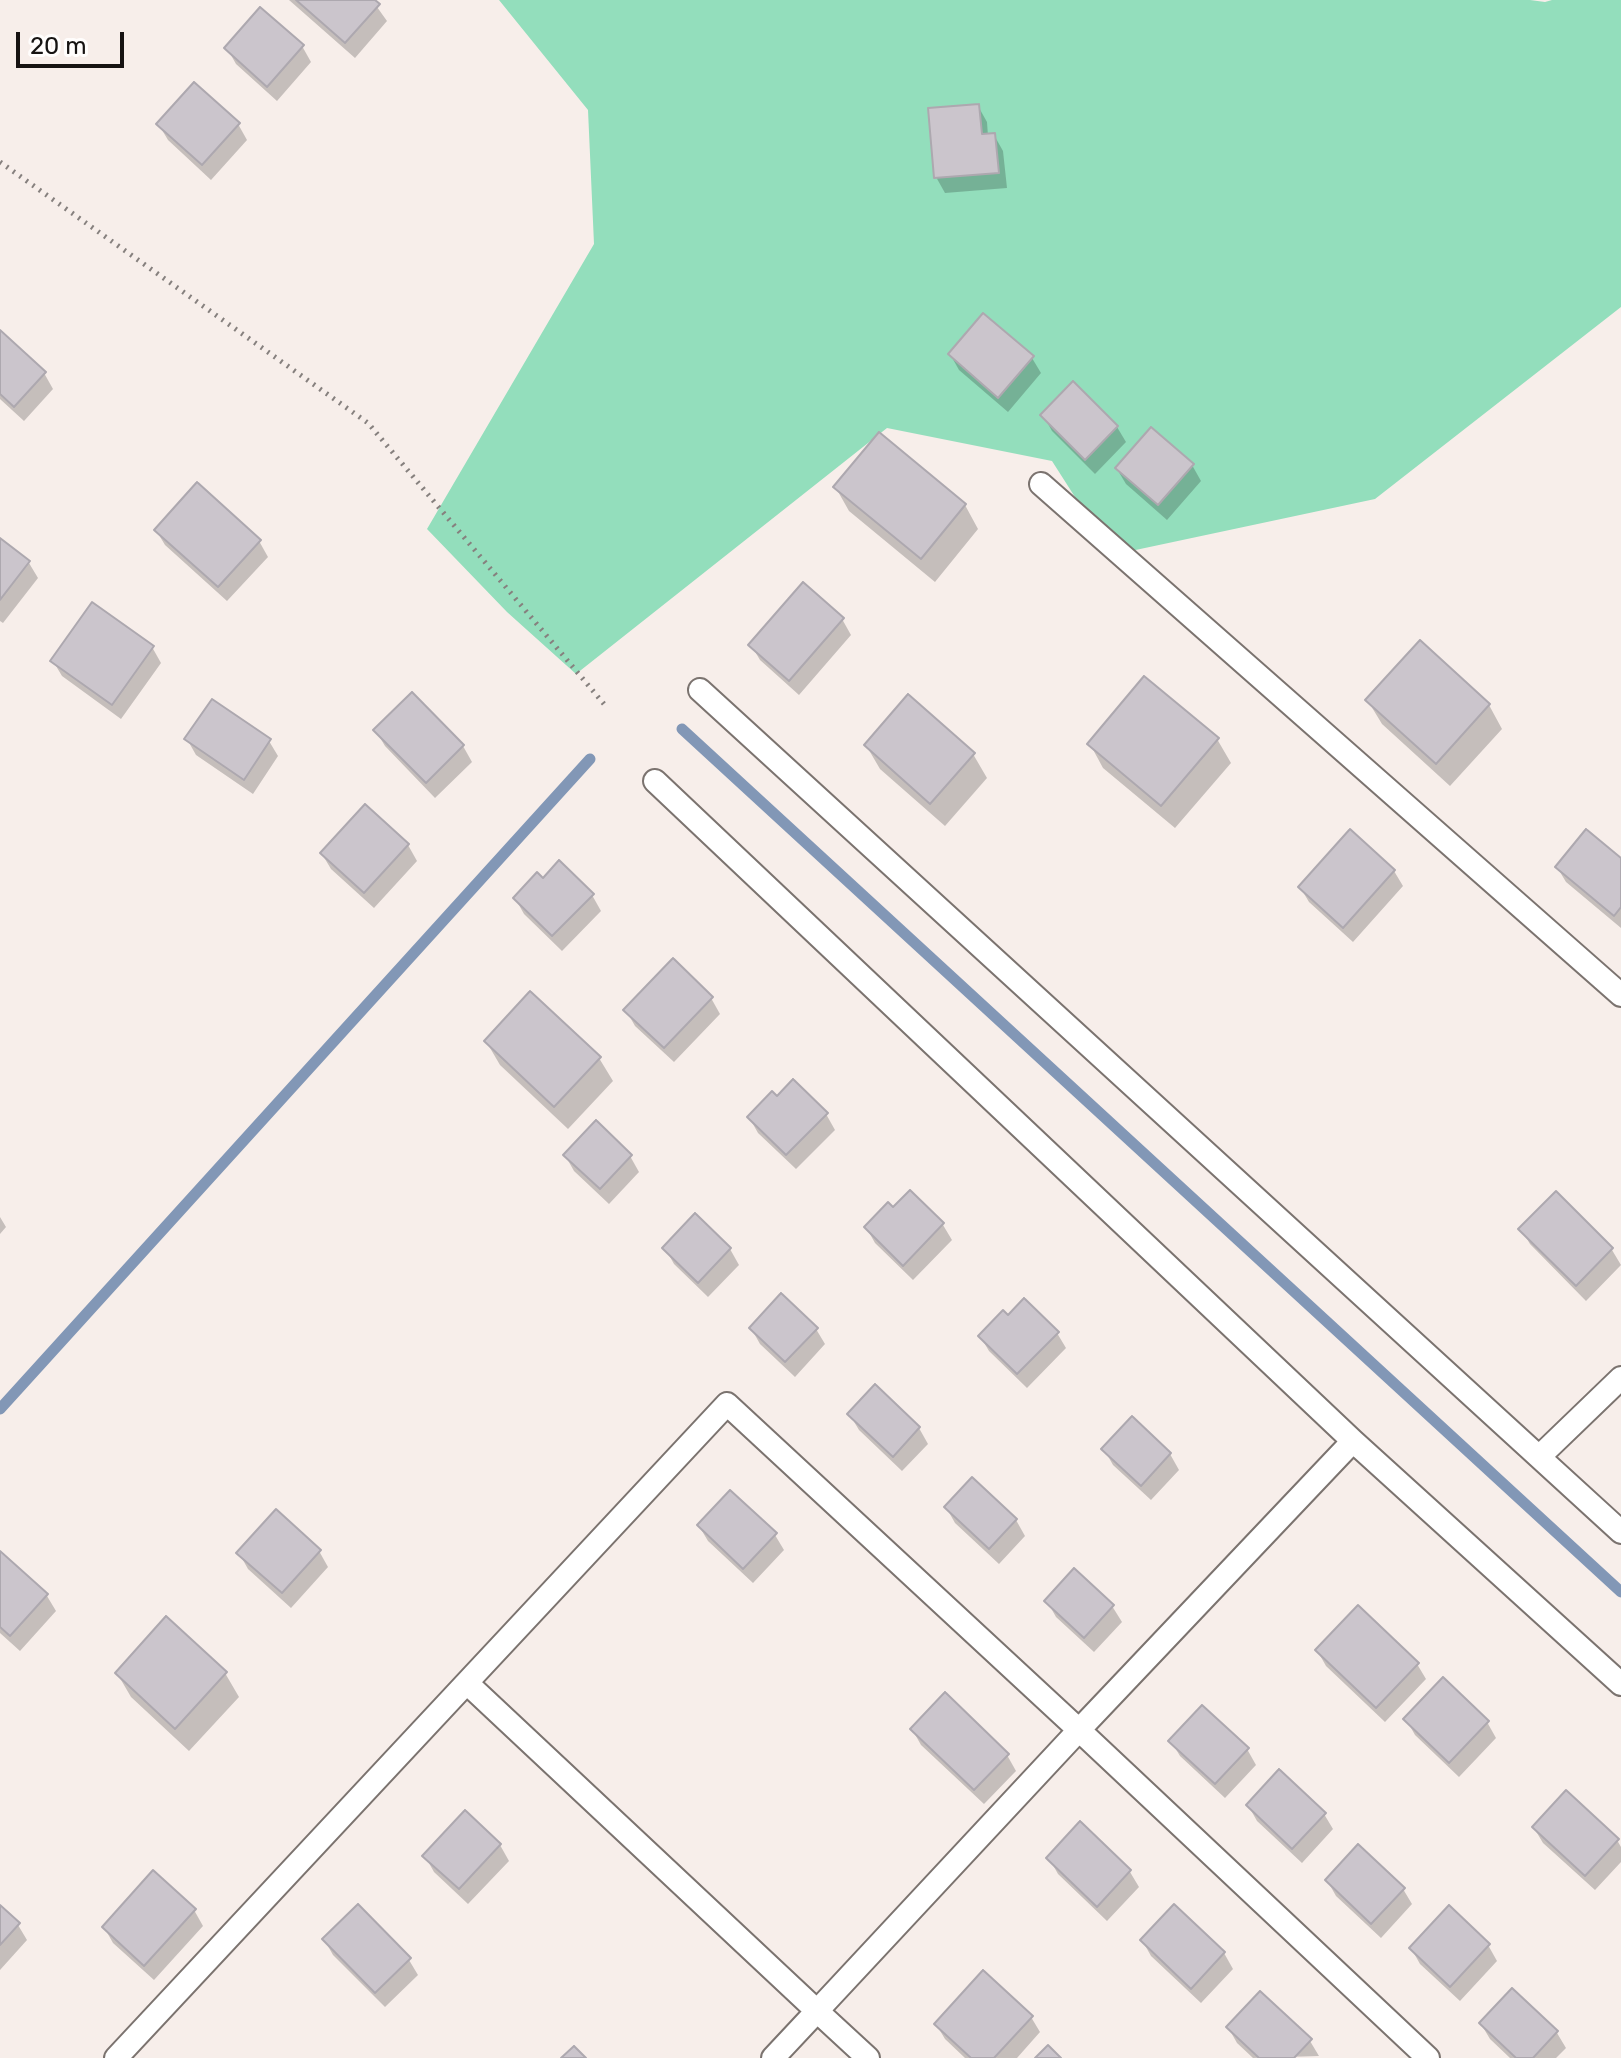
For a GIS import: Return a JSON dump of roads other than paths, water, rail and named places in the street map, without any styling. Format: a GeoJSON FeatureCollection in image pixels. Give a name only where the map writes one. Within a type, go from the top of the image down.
{"type":"FeatureCollection","features":[{"type":"Feature","properties":{"kind":"lane"},"geometry":{"type":"LineString","coordinates":[[1041,484],[1621,995]]}},
{"type":"Feature","properties":{"kind":"lane"},"geometry":{"type":"LineString","coordinates":[[700,690],[1621,1532]]}},
{"type":"Feature","properties":{"kind":"lane"},"geometry":{"type":"LineString","coordinates":[[655,781],[1353,1441],[1621,1684]]}},
{"type":"Feature","properties":{"kind":"lane"},"geometry":{"type":"LineString","coordinates":[[1539,1457],[1621,1378]]}},
{"type":"Feature","properties":{"kind":"lane"},"geometry":{"type":"LineString","coordinates":[[116,2058],[727,1404],[1428,2058]]}},
{"type":"Feature","properties":{"kind":"lane"},"geometry":{"type":"LineString","coordinates":[[773,2058],[1353,1441]]}},
{"type":"Feature","properties":{"kind":"lane"},"geometry":{"type":"LineString","coordinates":[[468,1684],[868,2058]]}},
{"type":"Feature","properties":{"kind":"waterway"},"geometry":{"type":"LineString","coordinates":[[682,729],[1621,1592]]}},
{"type":"Feature","properties":{"kind":"waterway"},"geometry":{"type":"LineString","coordinates":[[0,1409],[590,759]]}}]}
